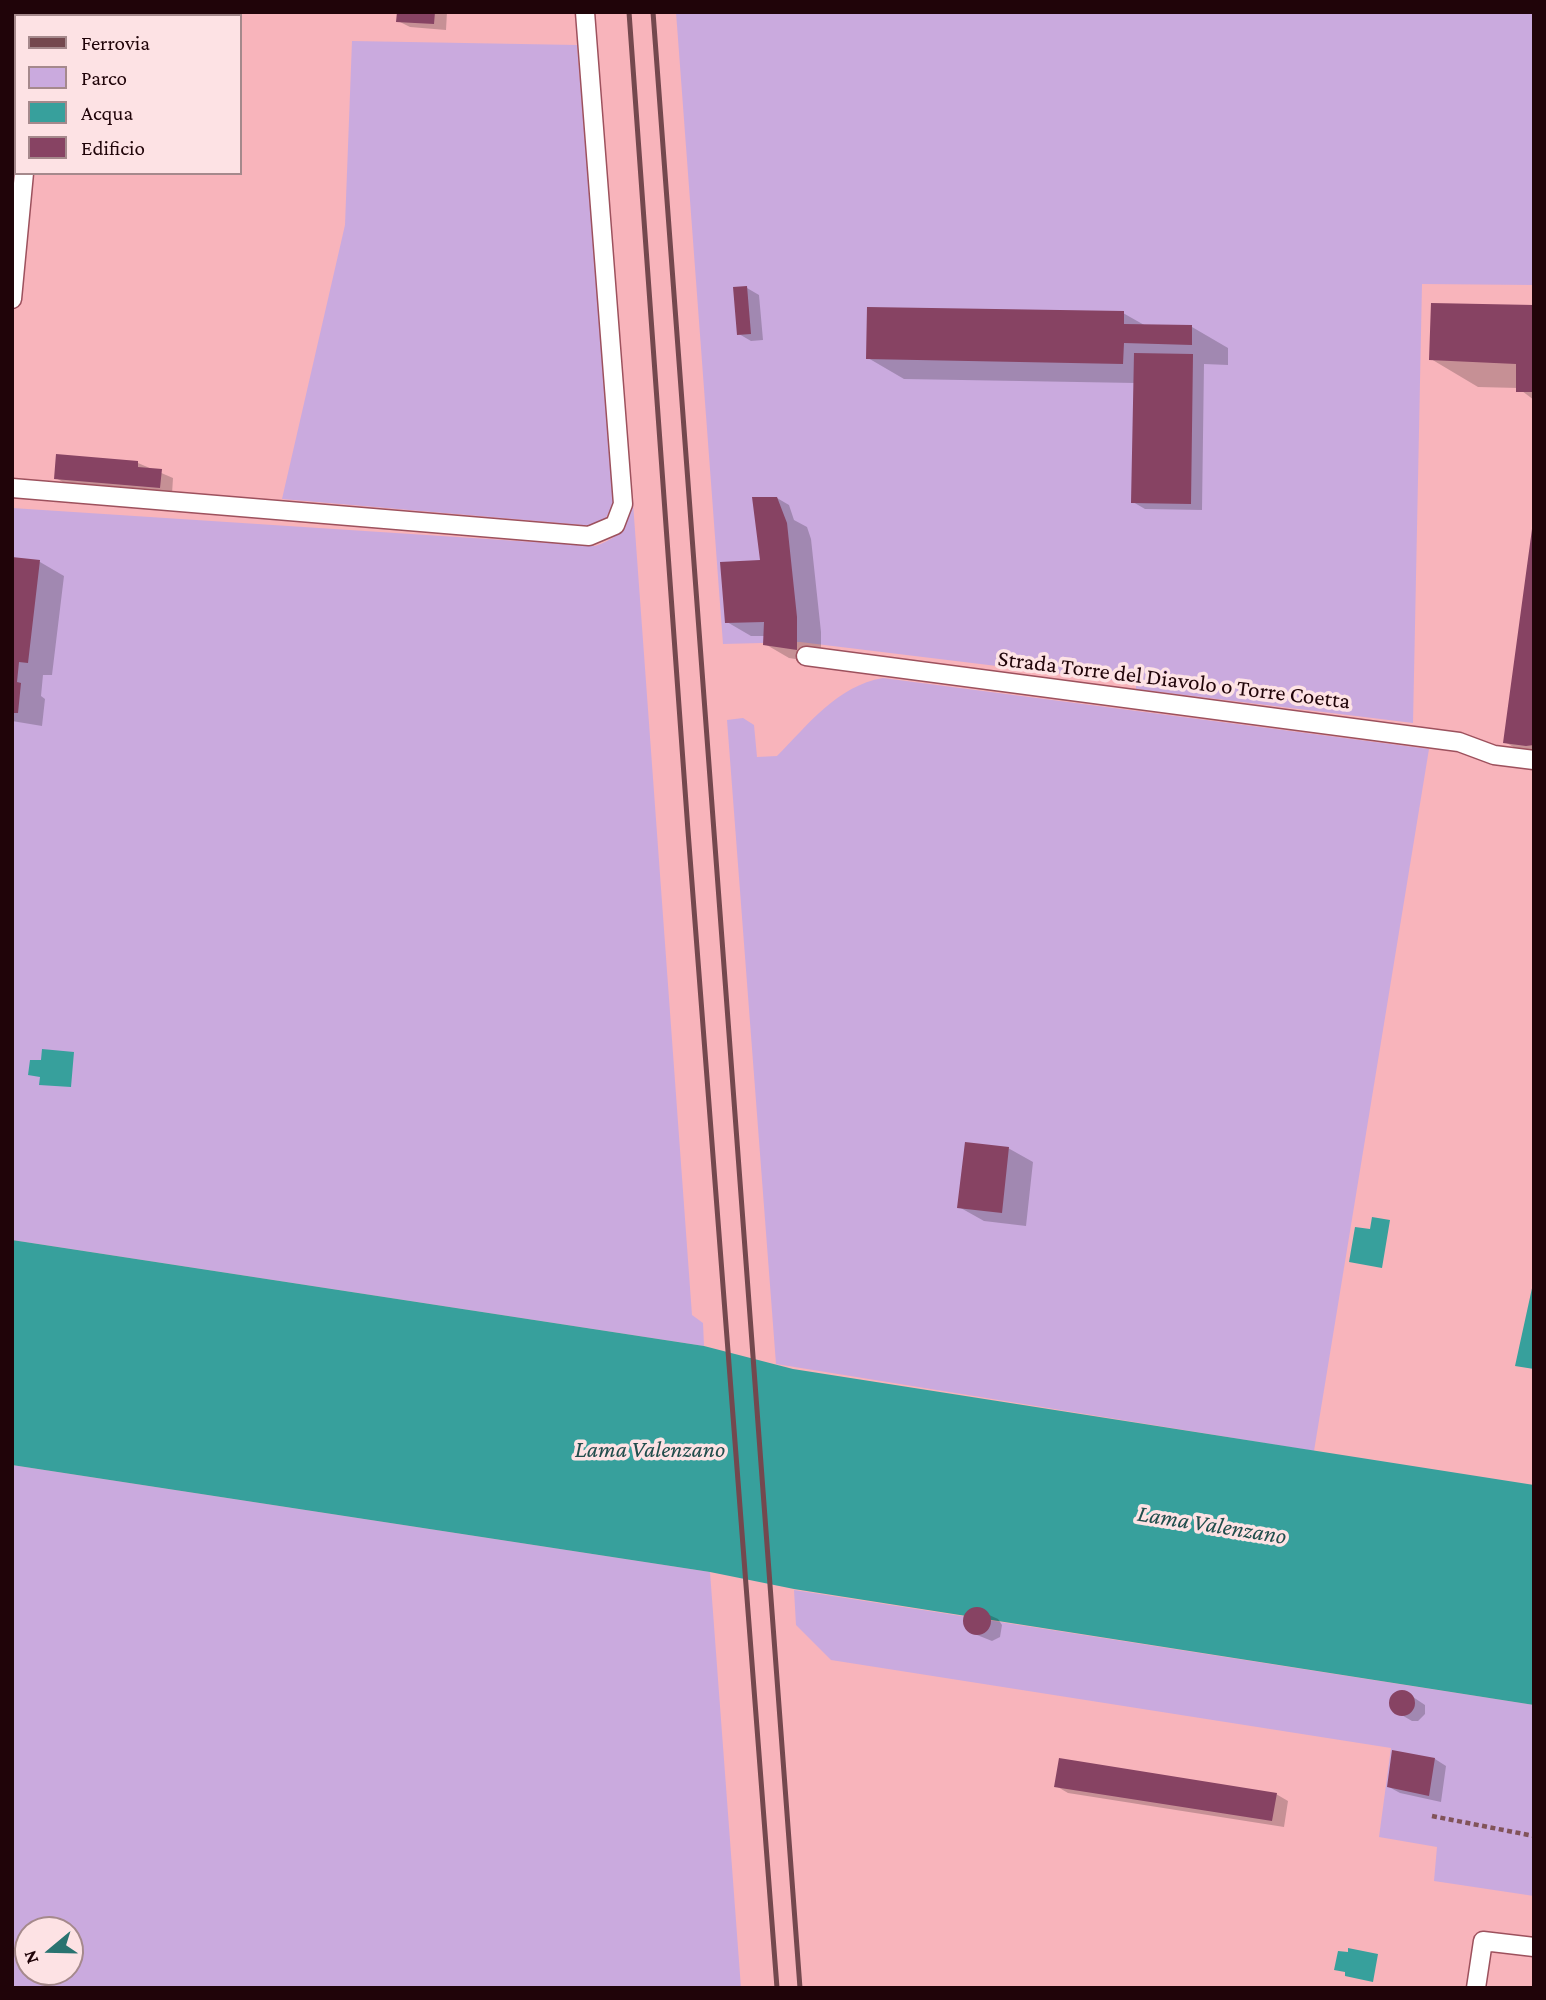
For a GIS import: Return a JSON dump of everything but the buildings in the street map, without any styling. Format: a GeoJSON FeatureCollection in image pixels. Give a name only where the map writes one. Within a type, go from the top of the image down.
{"type":"FeatureCollection","features":[{"type":"Feature","properties":{"kind":"lane"},"geometry":{"type":"LineString","coordinates":[[12,488],[589,536],[615,525],[623,504],[584,12]]}},
{"type":"Feature","properties":{"kind":"lane"},"geometry":{"type":"LineString","coordinates":[[12,299],[24,175]]}},
{"type":"Feature","properties":{"kind":"lane","name":"Strada Torre del Diavolo o Torre Coetta"},"geometry":{"type":"LineString","coordinates":[[806,656],[1458,742],[1494,755],[1534,760]]}},
{"type":"Feature","properties":{"kind":"lane"},"geometry":{"type":"LineString","coordinates":[[1476,1988],[1483,1941],[1534,1947]]}},
{"type":"Feature","properties":{"kind":"path"},"geometry":{"type":"LineString","coordinates":[[1432,1816],[1534,1836]]}},
{"type":"Feature","properties":{"kind":"green space"},"geometry":{"type":"Polygon","coordinates":[[[12,12],[20,12],[14,14],[12,82],[12,12]]]}},
{"type":"Feature","properties":{"kind":"green space"},"geometry":{"type":"Polygon","coordinates":[[[676,12],[1534,12],[1534,285],[1422,284],[1413,723],[1136,689],[1136,683],[800,642],[723,644],[676,12]]]}},
{"type":"Feature","properties":{"kind":"green space"},"geometry":{"type":"Polygon","coordinates":[[[352,41],[577,45],[615,503],[605,519],[594,526],[282,499],[345,225],[352,41]]]}},
{"type":"Feature","properties":{"kind":"green space"},"geometry":{"type":"Polygon","coordinates":[[[633,503],[692,1315],[703,1323],[704,1346],[12,1240],[12,508],[595,546],[621,530],[633,503]]]}},
{"type":"Feature","properties":{"kind":"green space"},"geometry":{"type":"Polygon","coordinates":[[[883,678],[1429,749],[1314,1451],[776,1364],[727,720],[743,718],[754,725],[757,757],[777,756],[812,719],[838,698],[867,682],[883,678]]]}},
{"type":"Feature","properties":{"kind":"green space"},"geometry":{"type":"Polygon","coordinates":[[[12,1465],[710,1572],[741,1988],[12,1988],[12,1465]]]}},
{"type":"Feature","properties":{"kind":"green space"},"geometry":{"type":"Polygon","coordinates":[[[794,1590],[1534,1705],[1534,1896],[1434,1881],[1437,1847],[1379,1837],[1391,1748],[831,1660],[796,1625],[794,1590]]]}},
{"type":"Feature","properties":{"kind":"water"},"geometry":{"type":"Polygon","coordinates":[[[42,1049],[74,1052],[71,1087],[39,1085],[40,1077],[28,1075],[30,1060],[41,1060],[42,1049]]]}},
{"type":"Feature","properties":{"kind":"water"},"geometry":{"type":"Polygon","coordinates":[[[1372,1217],[1390,1220],[1382,1268],[1349,1262],[1355,1227],[1370,1229],[1372,1217]]]}},
{"type":"Feature","properties":{"kind":"water","name":"Lama Valenzano"},"geometry":{"type":"Polygon","coordinates":[[[12,1240],[704,1346],[793,1369],[1534,1485],[1534,1705],[794,1589],[710,1572],[12,1465],[12,1240]]]}},
{"type":"Feature","properties":{"kind":"water"},"geometry":{"type":"Polygon","coordinates":[[[1534,1279],[1534,1369],[1515,1366],[1534,1279]]]}},
{"type":"Feature","properties":{"kind":"water"},"geometry":{"type":"Polygon","coordinates":[[[1348,1948],[1378,1954],[1373,1982],[1345,1976],[1345,1972],[1334,1970],[1338,1951],[1348,1952],[1348,1948]]]}},
{"type":"Feature","properties":{"kind":"railway"},"geometry":{"type":"LineString","coordinates":[[629,12],[688,831],[777,1988]]}},
{"type":"Feature","properties":{"kind":"railway"},"geometry":{"type":"LineString","coordinates":[[653,12],[800,1988]]}}]}
